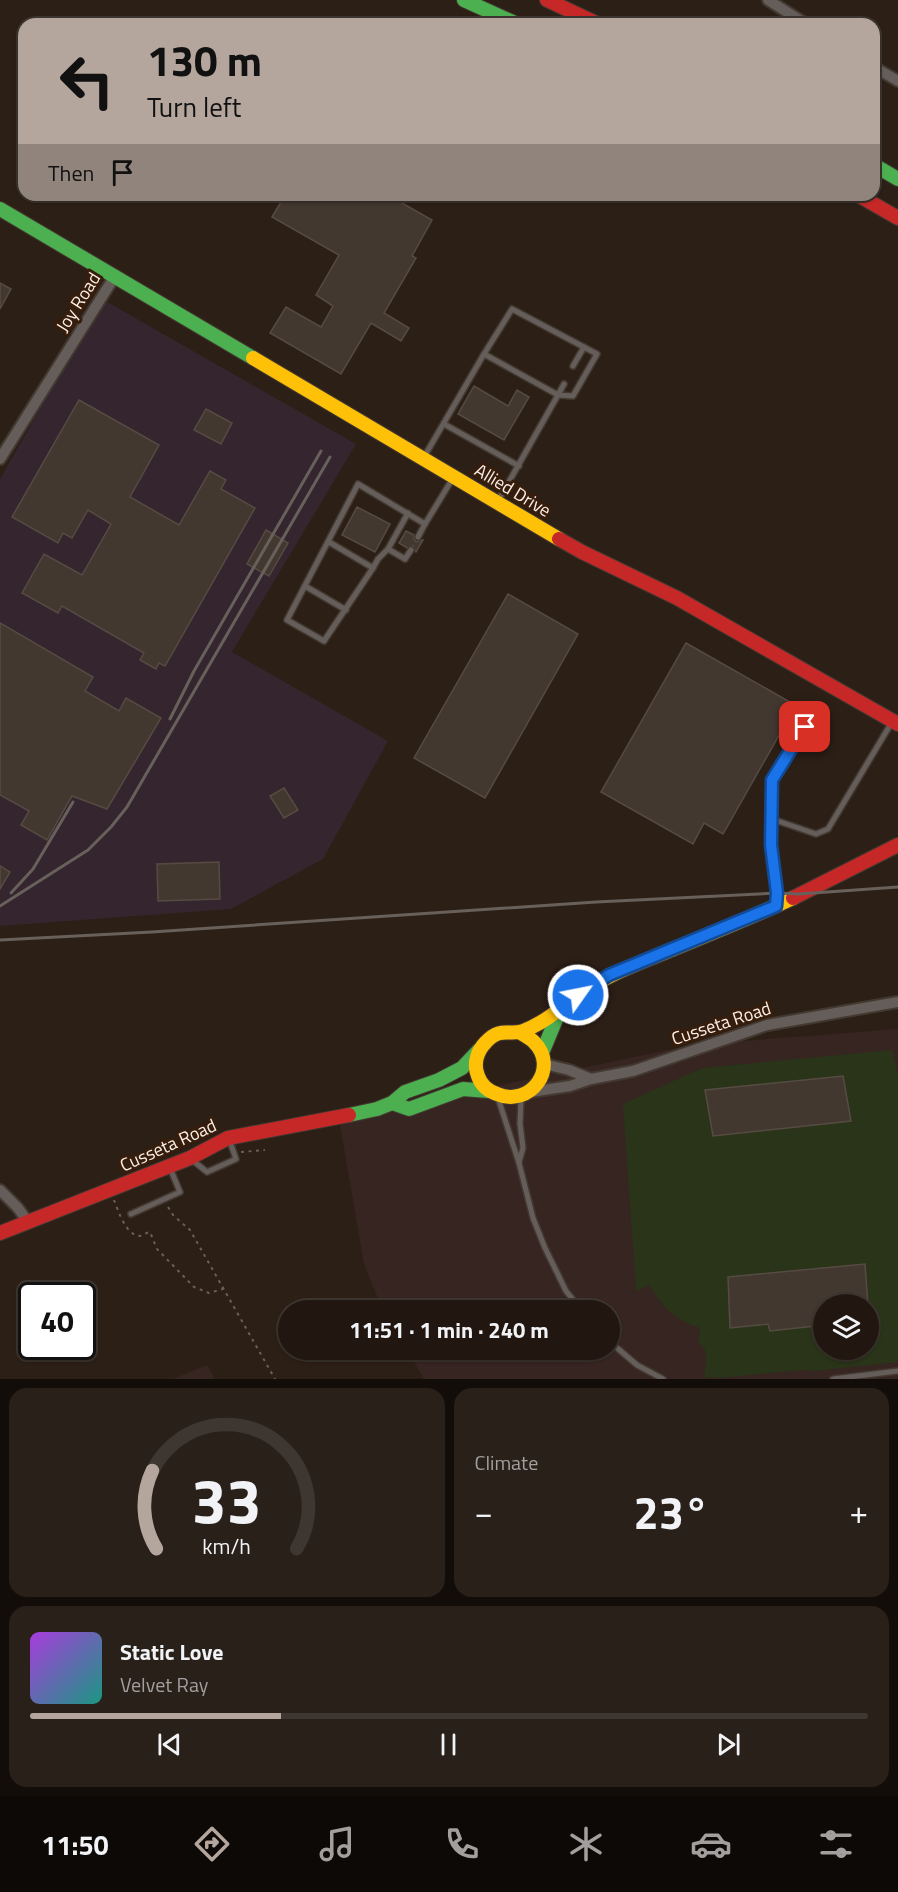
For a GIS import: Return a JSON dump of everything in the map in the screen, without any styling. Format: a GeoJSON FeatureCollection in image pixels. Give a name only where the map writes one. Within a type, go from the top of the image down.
{"type":"FeatureCollection","features":[{"type":"Feature","properties":{"kind":"main road"},"geometry":{"type":"LineString","coordinates":[[464,0],[504,18]]}},
{"type":"Feature","properties":{"kind":"main road"},"geometry":{"type":"LineString","coordinates":[[548,0],[586,18]]}},
{"type":"Feature","properties":{"kind":"main road"},"geometry":{"type":"LineString","coordinates":[[880,168],[898,179]]}},
{"type":"Feature","properties":{"kind":"main road"},"geometry":{"type":"LineString","coordinates":[[868,201],[898,218]]}},
{"type":"Feature","properties":{"kind":"main road","name":"Joy Road"},"geometry":{"type":"LineString","coordinates":[[0,209],[115,276]]}},
{"type":"Feature","properties":{"kind":"main road","name":"Allied Drive"},"geometry":{"type":"LineString","coordinates":[[115,276],[582,552],[677,598],[895,723]]}},
{"type":"Feature","properties":{"kind":"main road"},"geometry":{"type":"LineString","coordinates":[[519,1032],[543,1021],[562,1005],[609,975],[776,906],[898,845]]}},
{"type":"Feature","properties":{"kind":"main road"},"geometry":{"type":"LineString","coordinates":[[526,1095],[538,1084],[543,1074],[543,1058],[562,1005]]}},
{"type":"Feature","properties":{"kind":"main road","name":"Cusseta Road"},"geometry":{"type":"LineString","coordinates":[[0,1233],[169,1167],[228,1138],[377,1109],[392,1103],[405,1092],[439,1080],[462,1068],[488,1039],[498,1033],[519,1032],[529,1036],[537,1044],[543,1058]]}},
{"type":"Feature","properties":{"kind":"main road"},"geometry":{"type":"LineString","coordinates":[[480,1048],[476,1071],[481,1082],[493,1094]]}},
{"type":"Feature","properties":{"kind":"main road","name":"Cusseta Road"},"geometry":{"type":"LineString","coordinates":[[392,1103],[409,1109],[463,1089],[509,1099],[526,1095]]}},
{"type":"Feature","properties":{"kind":"street"},"geometry":{"type":"LineString","coordinates":[[768,0],[796,18]]}},
{"type":"Feature","properties":{"kind":"street"},"geometry":{"type":"LineString","coordinates":[[880,70],[898,81]]}},
{"type":"Feature","properties":{"kind":"street","name":"Joy Road"},"geometry":{"type":"LineString","coordinates":[[0,459],[115,276]]}},
{"type":"Feature","properties":{"kind":"street","name":"Cusseta Road"},"geometry":{"type":"LineString","coordinates":[[526,1095],[633,1071],[767,1025],[898,1002]]}},
{"type":"Feature","properties":{"kind":"street","name":"Cusseta Road"},"geometry":{"type":"LineString","coordinates":[[543,1058],[591,1079]]}},
{"type":"Feature","properties":{"kind":"street"},"geometry":{"type":"LineString","coordinates":[[0,1190],[28,1222]]}},
{"type":"Feature","properties":{"kind":"lane"},"geometry":{"type":"LineString","coordinates":[[423,458],[484,354],[512,309],[597,354],[573,396],[558,395],[484,354]]}},
{"type":"Feature","properties":{"kind":"lane"},"geometry":{"type":"LineString","coordinates":[[573,366],[584,347]]}},
{"type":"Feature","properties":{"kind":"lane"},"geometry":{"type":"LineString","coordinates":[[497,502],[564,384]]}},
{"type":"Feature","properties":{"kind":"lane"},"geometry":{"type":"LineString","coordinates":[[444,424],[519,466]]}},
{"type":"Feature","properties":{"kind":"lane"},"geometry":{"type":"LineString","coordinates":[[417,537],[454,477]]}},
{"type":"Feature","properties":{"kind":"lane"},"geometry":{"type":"LineString","coordinates":[[408,513],[388,549],[378,559],[324,641],[286,620],[358,484],[408,513],[425,524]]}},
{"type":"Feature","properties":{"kind":"lane"},"geometry":{"type":"LineString","coordinates":[[329,542],[373,568]]}},
{"type":"Feature","properties":{"kind":"lane"},"geometry":{"type":"LineString","coordinates":[[388,549],[405,559],[411,549]]}},
{"type":"Feature","properties":{"kind":"lane"},"geometry":{"type":"LineString","coordinates":[[305,586],[346,610]]}},
{"type":"Feature","properties":{"kind":"lane"},"geometry":{"type":"LineString","coordinates":[[772,819],[816,834],[828,829],[895,723]]}},
{"type":"Feature","properties":{"kind":"lane"},"geometry":{"type":"LineString","coordinates":[[776,906],[777,893],[771,845],[772,780],[805,727]]}},
{"type":"Feature","properties":{"kind":"lane"},"geometry":{"type":"LineString","coordinates":[[493,1094],[519,1163],[533,1218],[544,1248],[566,1291],[573,1300]]}},
{"type":"Feature","properties":{"kind":"lane"},"geometry":{"type":"LineString","coordinates":[[519,1163],[523,1148],[520,1124],[526,1095]]}},
{"type":"Feature","properties":{"kind":"lane"},"geometry":{"type":"LineString","coordinates":[[190,1158],[207,1172],[237,1159],[228,1138]]}},
{"type":"Feature","properties":{"kind":"lane"},"geometry":{"type":"LineString","coordinates":[[131,1214],[180,1192],[169,1167]]}},
{"type":"Feature","properties":{"kind":"lane"},"geometry":{"type":"LineString","coordinates":[[620,1350],[637,1365],[663,1379]]}},
{"type":"Feature","properties":{"kind":"lane"},"geometry":{"type":"LineString","coordinates":[[833,1379],[898,1371]]}},
{"type":"Feature","properties":{"kind":"path"},"geometry":{"type":"LineString","coordinates":[[235,1153],[265,1150]]}},
{"type":"Feature","properties":{"kind":"path"},"geometry":{"type":"LineString","coordinates":[[112,1197],[123,1224],[139,1236],[150,1232],[157,1249],[194,1287],[209,1293],[223,1289]]}},
{"type":"Feature","properties":{"kind":"path"},"geometry":{"type":"LineString","coordinates":[[164,1200],[173,1215],[190,1230],[276,1379]]}},
{"type":"Feature","properties":{"kind":"shaded area"},"geometry":{"type":"Polygon","coordinates":[[[102,299],[356,444],[232,652],[388,741],[323,859],[231,909],[0,926],[0,479],[102,299]]]}},
{"type":"Feature","properties":{"kind":"shaded area"},"geometry":{"type":"Polygon","coordinates":[[[898,1029],[898,1379],[424,1379],[413,1360],[620,1360],[620,1300],[379,1300],[364,1264],[339,1119],[692,1045],[898,1029]]]}},
{"type":"Feature","properties":{"kind":"shaded area"},"geometry":{"type":"Polygon","coordinates":[[[207,1365],[215,1379],[173,1379],[207,1365]]]}},
{"type":"Feature","properties":{"kind":"green space"},"geometry":{"type":"Polygon","coordinates":[[[892,1050],[898,1074],[898,1362],[814,1371],[801,1370],[719,1378],[704,1377],[706,1354],[705,1349],[698,1342],[700,1328],[670,1312],[649,1285],[636,1291],[623,1104],[702,1068],[892,1050]]]}},
{"type":"Feature","properties":{"kind":"building"},"geometry":{"type":"Polygon","coordinates":[[[281,201],[399,201],[432,220],[412,256],[416,258],[384,313],[409,328],[401,341],[371,323],[341,374],[270,333],[286,307],[321,327],[333,306],[316,295],[339,255],[272,217],[281,201]]]}},
{"type":"Feature","properties":{"kind":"building"},"geometry":{"type":"Polygon","coordinates":[[[0,283],[11,289],[0,309],[0,283]]]}},
{"type":"Feature","properties":{"kind":"building"},"geometry":{"type":"Polygon","coordinates":[[[474,386],[508,406],[517,390],[529,397],[504,440],[458,414],[474,386]]]}},
{"type":"Feature","properties":{"kind":"building"},"geometry":{"type":"Polygon","coordinates":[[[79,400],[159,445],[130,497],[179,525],[210,471],[226,480],[221,489],[255,508],[165,666],[159,663],[156,669],[140,660],[144,653],[62,606],[58,613],[22,593],[44,554],[82,575],[111,524],[88,510],[72,538],[63,533],[58,543],[12,517],[79,400]]]}},
{"type":"Feature","properties":{"kind":"building"},"geometry":{"type":"Polygon","coordinates":[[[206,409],[232,423],[221,444],[194,430],[206,409]]]}},
{"type":"Feature","properties":{"kind":"building"},"geometry":{"type":"Polygon","coordinates":[[[357,507],[390,524],[375,552],[342,535],[357,507]]]}},
{"type":"Feature","properties":{"kind":"building"},"geometry":{"type":"Polygon","coordinates":[[[266,530],[288,543],[269,576],[247,564],[266,530]]]}},
{"type":"Feature","properties":{"kind":"building"},"geometry":{"type":"Polygon","coordinates":[[[406,531],[414,535],[416,542],[423,540],[416,552],[413,546],[407,548],[399,543],[406,531]]]}},
{"type":"Feature","properties":{"kind":"building"},"geometry":{"type":"Polygon","coordinates":[[[508,594],[578,634],[485,798],[414,758],[508,594]]]}},
{"type":"Feature","properties":{"kind":"building"},"geometry":{"type":"Polygon","coordinates":[[[0,623],[93,677],[85,691],[119,711],[126,698],[161,718],[107,809],[72,796],[47,840],[21,825],[29,811],[0,795],[0,623]]]}},
{"type":"Feature","properties":{"kind":"building"},"geometry":{"type":"Polygon","coordinates":[[[686,643],[790,702],[784,712],[790,716],[723,834],[704,823],[693,844],[601,792],[686,643]]]}},
{"type":"Feature","properties":{"kind":"building"},"geometry":{"type":"Polygon","coordinates":[[[284,788],[298,810],[284,818],[270,796],[284,788]]]}},
{"type":"Feature","properties":{"kind":"building"},"geometry":{"type":"Polygon","coordinates":[[[219,862],[220,899],[158,901],[157,864],[219,862]]]}},
{"type":"Feature","properties":{"kind":"building"},"geometry":{"type":"Polygon","coordinates":[[[0,866],[10,872],[0,889],[0,866]]]}},
{"type":"Feature","properties":{"kind":"building"},"geometry":{"type":"Polygon","coordinates":[[[843,1076],[851,1121],[713,1136],[705,1090],[843,1076]]]}},
{"type":"Feature","properties":{"kind":"building"},"geometry":{"type":"Polygon","coordinates":[[[865,1264],[867,1294],[813,1294],[813,1326],[770,1331],[768,1324],[730,1328],[728,1277],[865,1264]]]}},
{"type":"Feature","properties":{"kind":"railway"},"geometry":{"type":"LineString","coordinates":[[170,719],[194,671],[321,451]]}},
{"type":"Feature","properties":{"kind":"railway"},"geometry":{"type":"LineString","coordinates":[[0,906],[88,850],[127,807],[330,457]]}},
{"type":"Feature","properties":{"kind":"railway"},"geometry":{"type":"LineString","coordinates":[[11,893],[33,869],[73,802]]}},
{"type":"Feature","properties":{"kind":"railway"},"geometry":{"type":"LineString","coordinates":[[0,940],[596,902],[777,893],[799,894],[898,887]]}},
{"type":"Feature","properties":{"kind":"traffic: fast"},"geometry":{"type":"LineString","coordinates":[[464,0],[504,18]]}},
{"type":"Feature","properties":{"kind":"traffic: fast"},"geometry":{"type":"LineString","coordinates":[[880,168],[898,179]]}},
{"type":"Feature","properties":{"kind":"traffic: fast"},"geometry":{"type":"LineString","coordinates":[[0,209],[253,358]]}},
{"type":"Feature","properties":{"kind":"traffic: fast"},"geometry":{"type":"LineString","coordinates":[[542,1053],[562,1005]]}},
{"type":"Feature","properties":{"kind":"traffic: fast"},"geometry":{"type":"LineString","coordinates":[[349,1115],[377,1109],[392,1103],[405,1092],[439,1080],[462,1068],[479,1050]]}},
{"type":"Feature","properties":{"kind":"traffic: fast"},"geometry":{"type":"LineString","coordinates":[[392,1103],[409,1109],[463,1089],[488,1091]]}},
{"type":"Feature","properties":{"kind":"traffic: slow"},"geometry":{"type":"LineString","coordinates":[[253,358],[559,539]]}},
{"type":"Feature","properties":{"kind":"traffic: slow"},"geometry":{"type":"LineString","coordinates":[[519,1032],[532,1041],[541,1052],[544,1063],[542,1074],[538,1083],[530,1091],[509,1097],[497,1094],[483,1085],[476,1067],[480,1049],[491,1037],[496,1034],[529,1029],[591,986],[617,973],[793,898]]}},
{"type":"Feature","properties":{"kind":"traffic: jam"},"geometry":{"type":"LineString","coordinates":[[547,0],[585,18]]}},
{"type":"Feature","properties":{"kind":"traffic: jam"},"geometry":{"type":"LineString","coordinates":[[868,201],[898,218]]}},
{"type":"Feature","properties":{"kind":"traffic: jam"},"geometry":{"type":"LineString","coordinates":[[559,539],[677,598],[898,724]]}},
{"type":"Feature","properties":{"kind":"traffic: jam"},"geometry":{"type":"LineString","coordinates":[[793,898],[898,845]]}},
{"type":"Feature","properties":{"kind":"traffic: jam"},"geometry":{"type":"LineString","coordinates":[[0,1233],[190,1158],[228,1138],[349,1115]]}},
{"type":"Feature","properties":{"kind":"route"},"geometry":{"type":"LineString","coordinates":[[578,995],[609,975],[776,906],[777,893],[771,845],[772,780],[805,727]]}}]}
